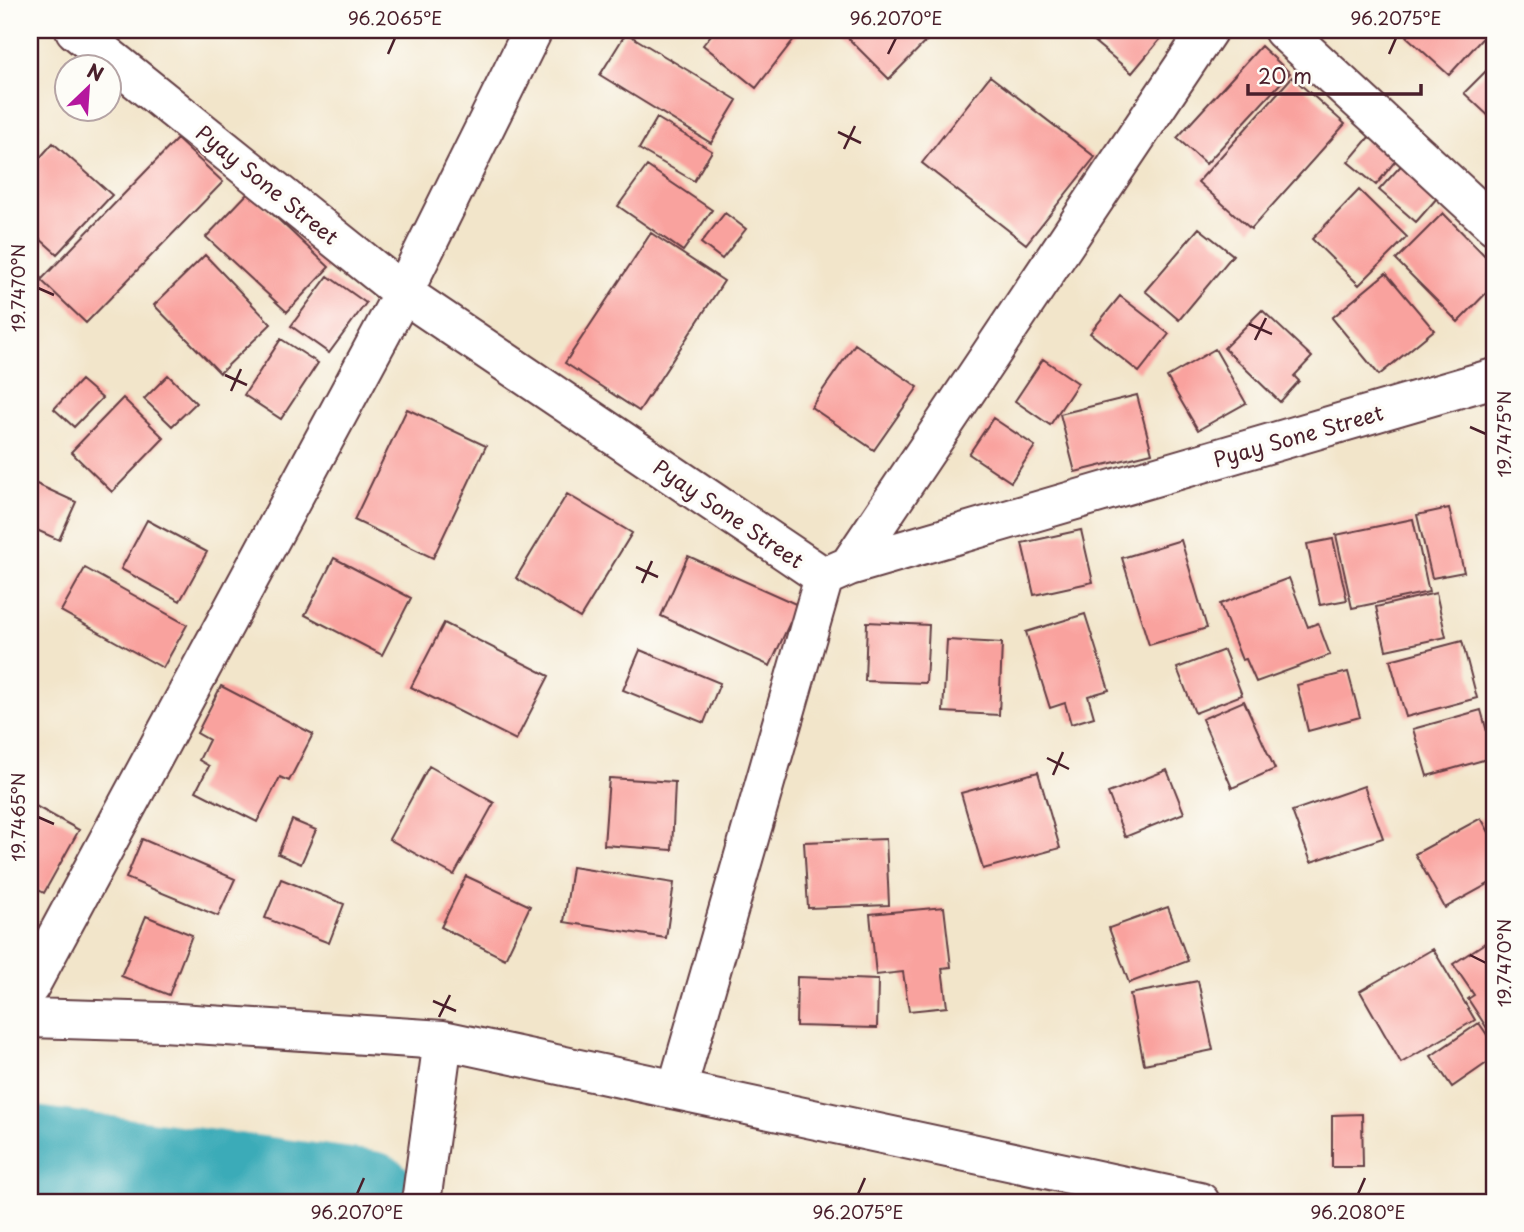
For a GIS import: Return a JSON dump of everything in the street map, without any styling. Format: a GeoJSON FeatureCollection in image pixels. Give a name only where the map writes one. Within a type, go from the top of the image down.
{"type":"FeatureCollection","features":[{"type":"Feature","properties":{"kind":"street","name":"Pyay Sone Street"},"geometry":{"type":"LineString","coordinates":[[75,30],[404,293],[836,571],[1494,378]]}},
{"type":"Feature","properties":{"kind":"street"},"geometry":{"type":"LineString","coordinates":[[30,986],[404,293],[533,30]]}},
{"type":"Feature","properties":{"kind":"street"},"geometry":{"type":"LineString","coordinates":[[677,1089],[836,571],[1208,30]]}},
{"type":"Feature","properties":{"kind":"street"},"geometry":{"type":"LineString","coordinates":[[1283,30],[1494,225]]}},
{"type":"Feature","properties":{"kind":"street"},"geometry":{"type":"LineString","coordinates":[[30,1018],[163,1022],[441,1053],[677,1089],[1200,1202]]}},
{"type":"Feature","properties":{"kind":"street"},"geometry":{"type":"LineString","coordinates":[[421,1202],[441,1053]]}},
{"type":"Feature","properties":{"kind":"building"},"geometry":{"type":"Polygon","coordinates":[[[715,30],[801,30],[756,88],[703,45],[715,30]]]}},
{"type":"Feature","properties":{"kind":"building"},"geometry":{"type":"Polygon","coordinates":[[[840,30],[937,30],[889,79],[840,30]]]}},
{"type":"Feature","properties":{"kind":"building"},"geometry":{"type":"Polygon","coordinates":[[[1098,30],[1168,30],[1132,73],[1091,39],[1098,30]]]}},
{"type":"Feature","properties":{"kind":"building"},"geometry":{"type":"Polygon","coordinates":[[[1413,30],[1490,30],[1449,75],[1407,37],[1413,30]]]}},
{"type":"Feature","properties":{"kind":"building"},"geometry":{"type":"Polygon","coordinates":[[[626,33],[737,100],[711,143],[600,75],[626,33]]]}},
{"type":"Feature","properties":{"kind":"building"},"geometry":{"type":"Polygon","coordinates":[[[1261,46],[1290,73],[1206,164],[1177,138],[1261,46]]]}},
{"type":"Feature","properties":{"kind":"building"},"geometry":{"type":"Polygon","coordinates":[[[1491,66],[1494,69],[1494,121],[1464,93],[1491,66]]]}},
{"type":"Feature","properties":{"kind":"building"},"geometry":{"type":"Polygon","coordinates":[[[990,76],[1095,157],[1026,244],[922,163],[990,76]]]}},
{"type":"Feature","properties":{"kind":"building"},"geometry":{"type":"Polygon","coordinates":[[[1292,77],[1345,124],[1251,229],[1198,182],[1292,77]]]}},
{"type":"Feature","properties":{"kind":"building"},"geometry":{"type":"Polygon","coordinates":[[[657,118],[712,151],[694,181],[639,149],[657,118]]]}},
{"type":"Feature","properties":{"kind":"building"},"geometry":{"type":"Polygon","coordinates":[[[30,119],[40,126],[30,143],[30,119]]]}},
{"type":"Feature","properties":{"kind":"building"},"geometry":{"type":"Polygon","coordinates":[[[1374,131],[1401,154],[1376,185],[1348,162],[1374,131]]]}},
{"type":"Feature","properties":{"kind":"building"},"geometry":{"type":"Polygon","coordinates":[[[177,139],[223,182],[86,323],[41,280],[177,139]]]}},
{"type":"Feature","properties":{"kind":"building"},"geometry":{"type":"Polygon","coordinates":[[[53,143],[112,195],[57,254],[30,230],[30,169],[53,143]]]}},
{"type":"Feature","properties":{"kind":"building"},"geometry":{"type":"Polygon","coordinates":[[[1407,159],[1444,190],[1416,222],[1379,190],[1407,159]]]}},
{"type":"Feature","properties":{"kind":"building"},"geometry":{"type":"Polygon","coordinates":[[[647,166],[712,210],[683,251],[618,206],[647,166]]]}},
{"type":"Feature","properties":{"kind":"building"},"geometry":{"type":"Polygon","coordinates":[[[1359,190],[1407,237],[1359,285],[1312,239],[1359,190]]]}},
{"type":"Feature","properties":{"kind":"building"},"geometry":{"type":"Polygon","coordinates":[[[249,192],[329,267],[287,312],[206,237],[249,192]]]}},
{"type":"Feature","properties":{"kind":"building"},"geometry":{"type":"Polygon","coordinates":[[[725,213],[746,229],[722,259],[701,243],[725,213]]]}},
{"type":"Feature","properties":{"kind":"building"},"geometry":{"type":"Polygon","coordinates":[[[1443,213],[1494,265],[1494,285],[1458,322],[1396,260],[1443,213]]]}},
{"type":"Feature","properties":{"kind":"building"},"geometry":{"type":"Polygon","coordinates":[[[1199,228],[1233,255],[1179,320],[1145,291],[1199,228]]]}},
{"type":"Feature","properties":{"kind":"building"},"geometry":{"type":"Polygon","coordinates":[[[651,233],[724,281],[639,411],[565,363],[651,233]]]}},
{"type":"Feature","properties":{"kind":"building"},"geometry":{"type":"Polygon","coordinates":[[[205,255],[271,324],[220,373],[154,305],[205,255]]]}},
{"type":"Feature","properties":{"kind":"building"},"geometry":{"type":"Polygon","coordinates":[[[1386,273],[1434,330],[1379,375],[1332,318],[1386,273]]]}},
{"type":"Feature","properties":{"kind":"building"},"geometry":{"type":"Polygon","coordinates":[[[328,276],[366,303],[329,353],[291,326],[328,276]]]}},
{"type":"Feature","properties":{"kind":"building"},"geometry":{"type":"Polygon","coordinates":[[[1120,296],[1169,334],[1139,372],[1090,333],[1120,296]]]}},
{"type":"Feature","properties":{"kind":"building"},"geometry":{"type":"Polygon","coordinates":[[[1262,310],[1312,357],[1294,376],[1299,381],[1280,402],[1224,348],[1262,310]]]}},
{"type":"Feature","properties":{"kind":"building"},"geometry":{"type":"Polygon","coordinates":[[[281,339],[318,363],[281,419],[244,395],[281,339]]]}},
{"type":"Feature","properties":{"kind":"building"},"geometry":{"type":"Polygon","coordinates":[[[855,344],[918,387],[874,450],[811,407],[855,344]]]}},
{"type":"Feature","properties":{"kind":"building"},"geometry":{"type":"Polygon","coordinates":[[[1215,349],[1246,403],[1198,430],[1167,377],[1215,349]]]}},
{"type":"Feature","properties":{"kind":"building"},"geometry":{"type":"Polygon","coordinates":[[[1043,359],[1078,383],[1050,425],[1015,401],[1043,359]]]}},
{"type":"Feature","properties":{"kind":"building"},"geometry":{"type":"Polygon","coordinates":[[[168,375],[196,403],[172,426],[144,399],[168,375]]]}},
{"type":"Feature","properties":{"kind":"building"},"geometry":{"type":"Polygon","coordinates":[[[81,380],[102,398],[74,427],[54,409],[81,380]]]}},
{"type":"Feature","properties":{"kind":"building"},"geometry":{"type":"Polygon","coordinates":[[[1137,395],[1152,453],[1075,472],[1060,414],[1137,395]]]}},
{"type":"Feature","properties":{"kind":"building"},"geometry":{"type":"Polygon","coordinates":[[[123,398],[164,438],[112,492],[71,452],[123,398]]]}},
{"type":"Feature","properties":{"kind":"building"},"geometry":{"type":"Polygon","coordinates":[[[407,409],[486,446],[433,558],[354,520],[407,409]]]}},
{"type":"Feature","properties":{"kind":"building"},"geometry":{"type":"Polygon","coordinates":[[[993,418],[1035,446],[1011,482],[969,454],[993,418]]]}},
{"type":"Feature","properties":{"kind":"building"},"geometry":{"type":"Polygon","coordinates":[[[30,481],[76,502],[59,540],[30,527],[30,481]]]}},
{"type":"Feature","properties":{"kind":"building"},"geometry":{"type":"Polygon","coordinates":[[[567,494],[632,533],[580,618],[516,578],[567,494]]]}},
{"type":"Feature","properties":{"kind":"building"},"geometry":{"type":"Polygon","coordinates":[[[1449,508],[1464,572],[1432,578],[1417,515],[1449,508]]]}},
{"type":"Feature","properties":{"kind":"building"},"geometry":{"type":"Polygon","coordinates":[[[1413,519],[1429,592],[1352,608],[1336,535],[1413,519]]]}},
{"type":"Feature","properties":{"kind":"building"},"geometry":{"type":"Polygon","coordinates":[[[147,520],[207,552],[180,601],[121,569],[147,520]]]}},
{"type":"Feature","properties":{"kind":"building"},"geometry":{"type":"Polygon","coordinates":[[[1081,530],[1093,582],[1034,595],[1022,543],[1081,530]]]}},
{"type":"Feature","properties":{"kind":"building"},"geometry":{"type":"Polygon","coordinates":[[[1333,539],[1347,600],[1320,605],[1307,544],[1333,539]]]}},
{"type":"Feature","properties":{"kind":"building"},"geometry":{"type":"Polygon","coordinates":[[[1181,540],[1207,628],[1149,645],[1122,558],[1181,540]]]}},
{"type":"Feature","properties":{"kind":"building"},"geometry":{"type":"Polygon","coordinates":[[[688,556],[798,605],[770,666],[661,616],[688,556]]]}},
{"type":"Feature","properties":{"kind":"building"},"geometry":{"type":"Polygon","coordinates":[[[334,558],[411,598],[382,655],[305,615],[334,558]]]}},
{"type":"Feature","properties":{"kind":"building"},"geometry":{"type":"Polygon","coordinates":[[[85,568],[187,625],[163,668],[61,611],[85,568]]]}},
{"type":"Feature","properties":{"kind":"building"},"geometry":{"type":"Polygon","coordinates":[[[1289,578],[1308,627],[1318,623],[1330,655],[1256,682],[1246,659],[1242,660],[1220,604],[1289,578]]]}},
{"type":"Feature","properties":{"kind":"building"},"geometry":{"type":"Polygon","coordinates":[[[1436,593],[1446,637],[1386,650],[1376,607],[1436,593]]]}},
{"type":"Feature","properties":{"kind":"building"},"geometry":{"type":"Polygon","coordinates":[[[1085,614],[1109,690],[1088,696],[1094,717],[1071,724],[1065,703],[1050,708],[1026,632],[1085,614]]]}},
{"type":"Feature","properties":{"kind":"building"},"geometry":{"type":"Polygon","coordinates":[[[867,622],[929,625],[926,683],[865,681],[867,622]]]}},
{"type":"Feature","properties":{"kind":"building"},"geometry":{"type":"Polygon","coordinates":[[[444,623],[549,676],[516,740],[411,687],[444,623]]]}},
{"type":"Feature","properties":{"kind":"building"},"geometry":{"type":"Polygon","coordinates":[[[947,640],[1002,643],[999,715],[943,712],[947,640]]]}},
{"type":"Feature","properties":{"kind":"building"},"geometry":{"type":"Polygon","coordinates":[[[1462,641],[1477,698],[1406,717],[1390,660],[1462,641]]]}},
{"type":"Feature","properties":{"kind":"building"},"geometry":{"type":"Polygon","coordinates":[[[640,650],[720,683],[704,723],[623,690],[640,650]]]}},
{"type":"Feature","properties":{"kind":"building"},"geometry":{"type":"Polygon","coordinates":[[[1224,650],[1242,695],[1195,713],[1177,668],[1224,650]]]}},
{"type":"Feature","properties":{"kind":"building"},"geometry":{"type":"Polygon","coordinates":[[[1348,672],[1360,717],[1308,731],[1297,685],[1348,672]]]}},
{"type":"Feature","properties":{"kind":"building"},"geometry":{"type":"Polygon","coordinates":[[[221,686],[313,734],[289,781],[280,777],[257,822],[196,791],[209,766],[199,760],[209,740],[197,733],[221,686]]]}},
{"type":"Feature","properties":{"kind":"building"},"geometry":{"type":"Polygon","coordinates":[[[1244,701],[1275,769],[1232,788],[1202,719],[1244,701]]]}},
{"type":"Feature","properties":{"kind":"building"},"geometry":{"type":"Polygon","coordinates":[[[1481,710],[1494,757],[1427,776],[1413,729],[1481,710]]]}},
{"type":"Feature","properties":{"kind":"building"},"geometry":{"type":"Polygon","coordinates":[[[429,766],[494,803],[454,875],[389,839],[429,766]]]}},
{"type":"Feature","properties":{"kind":"building"},"geometry":{"type":"Polygon","coordinates":[[[1167,770],[1184,813],[1125,837],[1108,793],[1167,770]]]}},
{"type":"Feature","properties":{"kind":"building"},"geometry":{"type":"Polygon","coordinates":[[[1038,772],[1060,848],[983,869],[961,793],[1038,772]]]}},
{"type":"Feature","properties":{"kind":"building"},"geometry":{"type":"Polygon","coordinates":[[[609,778],[675,782],[672,850],[604,845],[609,778]]]}},
{"type":"Feature","properties":{"kind":"building"},"geometry":{"type":"Polygon","coordinates":[[[1364,786],[1383,838],[1311,862],[1292,811],[1364,786]]]}},
{"type":"Feature","properties":{"kind":"building"},"geometry":{"type":"Polygon","coordinates":[[[30,803],[79,830],[44,893],[30,885],[30,803]]]}},
{"type":"Feature","properties":{"kind":"building"},"geometry":{"type":"Polygon","coordinates":[[[1481,818],[1494,841],[1494,881],[1445,908],[1415,854],[1481,818]]]}},
{"type":"Feature","properties":{"kind":"building"},"geometry":{"type":"Polygon","coordinates":[[[292,820],[316,830],[301,864],[278,854],[292,820]]]}},
{"type":"Feature","properties":{"kind":"building"},"geometry":{"type":"Polygon","coordinates":[[[142,839],[235,879],[218,916],[126,878],[142,839]]]}},
{"type":"Feature","properties":{"kind":"building"},"geometry":{"type":"Polygon","coordinates":[[[886,839],[889,905],[808,908],[804,842],[886,839]]]}},
{"type":"Feature","properties":{"kind":"building"},"geometry":{"type":"Polygon","coordinates":[[[572,867],[674,883],[666,938],[564,922],[572,867]]]}},
{"type":"Feature","properties":{"kind":"building"},"geometry":{"type":"Polygon","coordinates":[[[466,876],[530,906],[505,959],[441,927],[466,876]]]}},
{"type":"Feature","properties":{"kind":"building"},"geometry":{"type":"Polygon","coordinates":[[[281,879],[344,904],[329,943],[265,918],[281,879]]]}},
{"type":"Feature","properties":{"kind":"building"},"geometry":{"type":"Polygon","coordinates":[[[944,907],[951,967],[942,968],[947,1007],[909,1011],[903,972],[876,975],[870,914],[944,907]]]}},
{"type":"Feature","properties":{"kind":"building"},"geometry":{"type":"Polygon","coordinates":[[[1168,907],[1188,961],[1129,983],[1109,928],[1168,907]]]}},
{"type":"Feature","properties":{"kind":"building"},"geometry":{"type":"Polygon","coordinates":[[[146,916],[192,935],[169,995],[121,976],[146,916]]]}},
{"type":"Feature","properties":{"kind":"building"},"geometry":{"type":"Polygon","coordinates":[[[1494,937],[1494,1039],[1468,999],[1474,995],[1453,964],[1494,937]]]}},
{"type":"Feature","properties":{"kind":"building"},"geometry":{"type":"Polygon","coordinates":[[[1433,949],[1475,1020],[1401,1063],[1360,991],[1433,949]]]}},
{"type":"Feature","properties":{"kind":"building"},"geometry":{"type":"Polygon","coordinates":[[[797,977],[878,980],[877,1028],[796,1026],[797,977]]]}},
{"type":"Feature","properties":{"kind":"building"},"geometry":{"type":"Polygon","coordinates":[[[1198,981],[1213,1050],[1144,1064],[1130,994],[1198,981]]]}},
{"type":"Feature","properties":{"kind":"building"},"geometry":{"type":"Polygon","coordinates":[[[1479,1023],[1494,1045],[1494,1058],[1452,1087],[1431,1056],[1479,1023]]]}},
{"type":"Feature","properties":{"kind":"building"},"geometry":{"type":"Polygon","coordinates":[[[1362,1114],[1363,1167],[1332,1167],[1332,1115],[1362,1114]]]}},
{"type":"Feature","properties":{"kind":"waterway"},"geometry":{"type":"LineString","coordinates":[[30,1157],[368,1202]]}}]}
